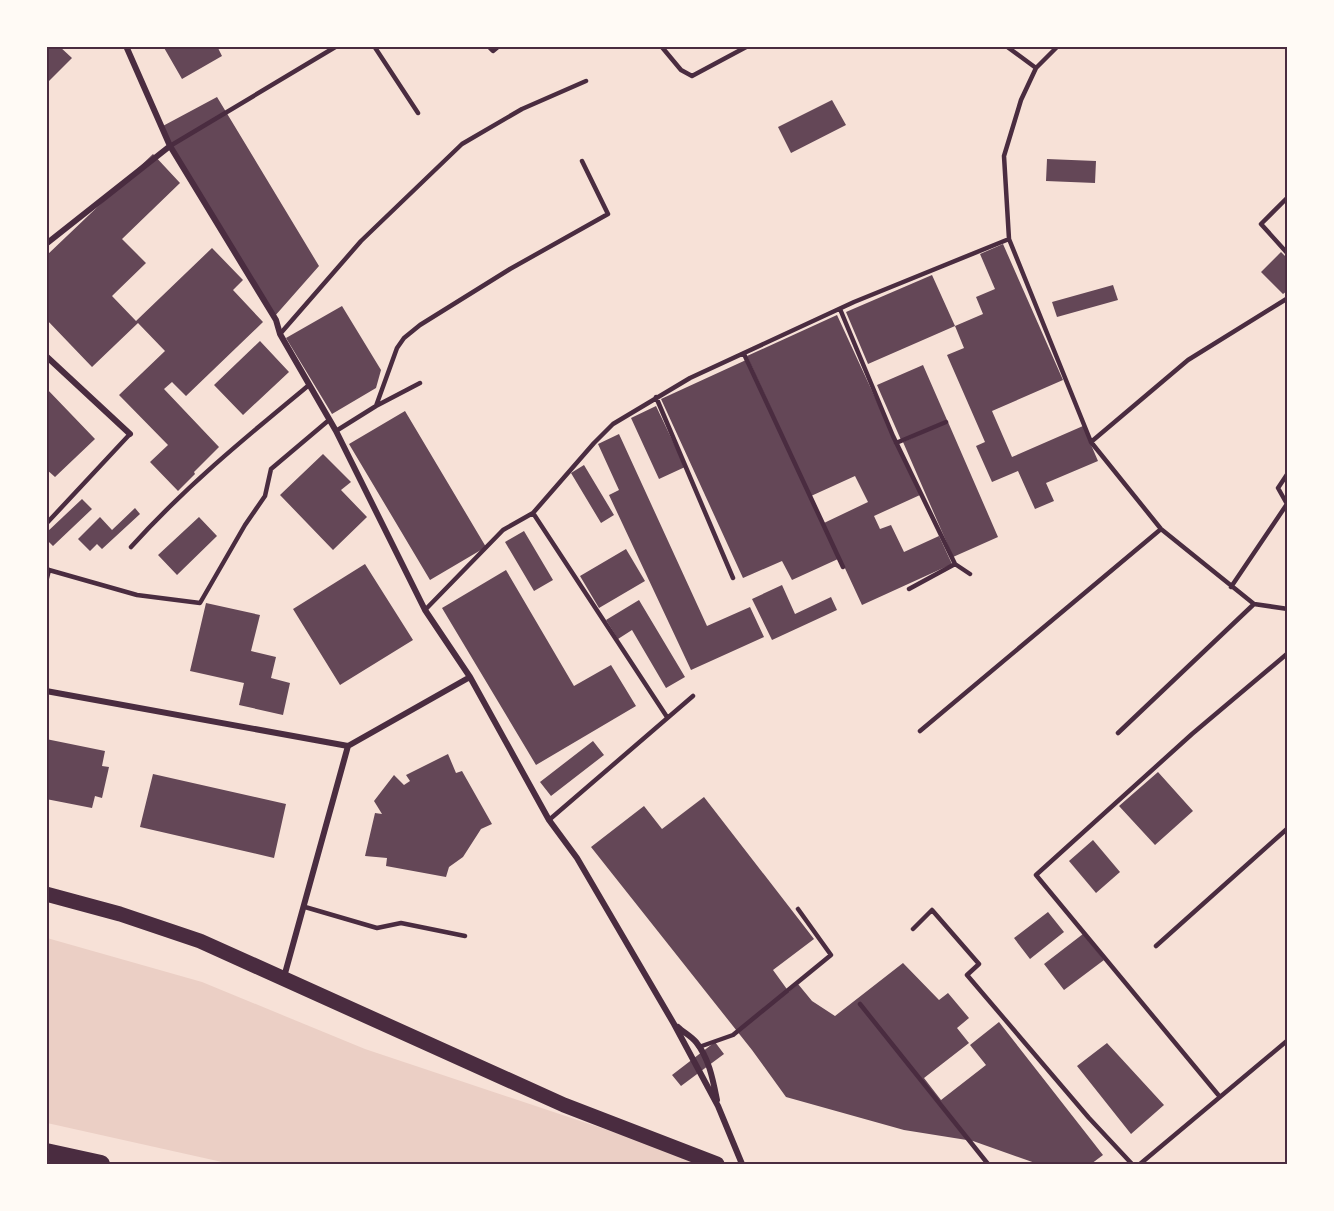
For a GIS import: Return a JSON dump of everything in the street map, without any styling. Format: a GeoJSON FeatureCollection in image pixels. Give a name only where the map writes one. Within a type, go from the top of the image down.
{"type":"FeatureCollection","features":[{"type":"Feature","properties":{"kind":"highway"},"geometry":{"type":"LineString","coordinates":[[46,1152],[101,1164]]}},
{"type":"Feature","properties":{"kind":"main road"},"geometry":{"type":"LineString","coordinates":[[46,894],[120,914],[200,941],[564,1105],[717,1164]]}},
{"type":"Feature","properties":{"kind":"street"},"geometry":{"type":"LineString","coordinates":[[126,46],[170,146],[276,321],[280,334],[336,431],[425,610],[470,677],[549,820],[577,858],[674,1024],[718,1106],[742,1164]]}},
{"type":"Feature","properties":{"kind":"street"},"geometry":{"type":"LineString","coordinates":[[46,244],[170,146]]}},
{"type":"Feature","properties":{"kind":"street"},"geometry":{"type":"LineString","coordinates":[[46,356],[130,434]]}},
{"type":"Feature","properties":{"kind":"street"},"geometry":{"type":"LineString","coordinates":[[46,691],[348,746],[470,677]]}},
{"type":"Feature","properties":{"kind":"street"},"geometry":{"type":"LineString","coordinates":[[284,978],[348,746]]}},
{"type":"Feature","properties":{"kind":"street"},"geometry":{"type":"LineString","coordinates":[[674,1024],[699,1047],[712,1073],[718,1106]]}},
{"type":"Feature","properties":{"kind":"lane"},"geometry":{"type":"LineString","coordinates":[[170,146],[337,46]]}},
{"type":"Feature","properties":{"kind":"lane"},"geometry":{"type":"LineString","coordinates":[[374,46],[418,113]]}},
{"type":"Feature","properties":{"kind":"lane"},"geometry":{"type":"LineString","coordinates":[[488,46],[493,51],[499,46]]}},
{"type":"Feature","properties":{"kind":"lane"},"geometry":{"type":"LineString","coordinates":[[661,46],[681,70],[692,76],[748,46]]}},
{"type":"Feature","properties":{"kind":"lane"},"geometry":{"type":"LineString","coordinates":[[1006,46],[1036,68]]}},
{"type":"Feature","properties":{"kind":"lane"},"geometry":{"type":"LineString","coordinates":[[1058,46],[1036,68],[1021,100],[1004,156],[1009,238],[1091,442],[1161,529],[1254,604],[1287,609]]}},
{"type":"Feature","properties":{"kind":"lane"},"geometry":{"type":"LineString","coordinates":[[280,334],[361,241],[462,144],[522,109],[586,81]]}},
{"type":"Feature","properties":{"kind":"lane"},"geometry":{"type":"LineString","coordinates":[[376,406],[397,348],[404,338],[420,325],[510,269],[608,214],[582,161]]}},
{"type":"Feature","properties":{"kind":"lane"},"geometry":{"type":"LineString","coordinates":[[1287,197],[1261,224],[1287,254]]}},
{"type":"Feature","properties":{"kind":"lane"},"geometry":{"type":"LineString","coordinates":[[425,610],[503,530],[533,513],[613,424],[690,378],[840,309],[1009,238]]}},
{"type":"Feature","properties":{"kind":"lane"},"geometry":{"type":"LineString","coordinates":[[1091,442],[1188,360],[1287,298]]}},
{"type":"Feature","properties":{"kind":"lane"},"geometry":{"type":"LineString","coordinates":[[840,309],[896,443],[955,564],[970,574]]}},
{"type":"Feature","properties":{"kind":"lane"},"geometry":{"type":"LineString","coordinates":[[744,354],[843,567]]}},
{"type":"Feature","properties":{"kind":"lane"},"geometry":{"type":"LineString","coordinates":[[336,431],[376,406],[420,383]]}},
{"type":"Feature","properties":{"kind":"lane"},"geometry":{"type":"LineString","coordinates":[[131,548],[192,483],[309,385]]}},
{"type":"Feature","properties":{"kind":"lane"},"geometry":{"type":"LineString","coordinates":[[656,397],[733,578]]}},
{"type":"Feature","properties":{"kind":"lane"},"geometry":{"type":"LineString","coordinates":[[46,582],[48,569],[137,595],[200,603],[245,525],[265,496],[271,469],[330,420]]}},
{"type":"Feature","properties":{"kind":"lane"},"geometry":{"type":"LineString","coordinates":[[896,443],[946,422]]}},
{"type":"Feature","properties":{"kind":"lane"},"geometry":{"type":"LineString","coordinates":[[46,524],[130,434]]}},
{"type":"Feature","properties":{"kind":"lane"},"geometry":{"type":"LineString","coordinates":[[1231,587],[1287,504],[1278,488],[1287,473]]}},
{"type":"Feature","properties":{"kind":"lane"},"geometry":{"type":"LineString","coordinates":[[533,513],[667,717]]}},
{"type":"Feature","properties":{"kind":"lane"},"geometry":{"type":"LineString","coordinates":[[920,731],[1161,529]]}},
{"type":"Feature","properties":{"kind":"lane"},"geometry":{"type":"LineString","coordinates":[[909,589],[955,564]]}},
{"type":"Feature","properties":{"kind":"lane"},"geometry":{"type":"LineString","coordinates":[[1118,732],[1254,604]]}},
{"type":"Feature","properties":{"kind":"lane"},"geometry":{"type":"LineString","coordinates":[[1220,1097],[1036,875],[1192,734],[1287,653]]}},
{"type":"Feature","properties":{"kind":"lane"},"geometry":{"type":"LineString","coordinates":[[549,820],[693,696]]}},
{"type":"Feature","properties":{"kind":"lane"},"geometry":{"type":"LineString","coordinates":[[1156,946],[1287,828]]}},
{"type":"Feature","properties":{"kind":"lane"},"geometry":{"type":"LineString","coordinates":[[305,907],[377,928],[401,923],[465,936]]}},
{"type":"Feature","properties":{"kind":"lane"},"geometry":{"type":"LineString","coordinates":[[699,1047],[733,1035],[831,955],[798,909]]}},
{"type":"Feature","properties":{"kind":"lane"},"geometry":{"type":"LineString","coordinates":[[913,929],[932,910],[979,964],[967,975],[1089,1118],[1132,1164]]}},
{"type":"Feature","properties":{"kind":"lane"},"geometry":{"type":"LineString","coordinates":[[860,1004],[988,1164]]}},
{"type":"Feature","properties":{"kind":"lane"},"geometry":{"type":"LineString","coordinates":[[1140,1164],[1287,1040]]}},
{"type":"Feature","properties":{"kind":"shaded area"},"geometry":{"type":"Polygon","coordinates":[[[47,938],[202,982],[365,1049],[709,1164],[231,1164],[47,1123],[47,938]]]}},
{"type":"Feature","properties":{"kind":"building"},"geometry":{"type":"Polygon","coordinates":[[[46,46],[59,46],[72,58],[46,84],[46,46]]]}},
{"type":"Feature","properties":{"kind":"building"},"geometry":{"type":"Polygon","coordinates":[[[163,46],[217,46],[222,56],[182,79],[163,46]]]}},
{"type":"Feature","properties":{"kind":"building"},"geometry":{"type":"Polygon","coordinates":[[[217,97],[319,266],[274,317],[161,127],[217,97]]]}},
{"type":"Feature","properties":{"kind":"building"},"geometry":{"type":"Polygon","coordinates":[[[832,100],[846,125],[791,153],[778,127],[832,100]]]}},
{"type":"Feature","properties":{"kind":"building"},"geometry":{"type":"Polygon","coordinates":[[[153,154],[180,183],[122,239],[146,263],[112,296],[136,321],[212,248],[243,280],[233,290],[263,322],[186,396],[172,382],[164,389],[219,447],[178,491],[150,462],[168,445],[119,395],[165,351],[138,323],[92,367],[46,319],[46,256],[153,154]]]}},
{"type":"Feature","properties":{"kind":"building"},"geometry":{"type":"Polygon","coordinates":[[[1047,159],[1096,161],[1095,183],[1046,181],[1047,159]]]}},
{"type":"Feature","properties":{"kind":"building"},"geometry":{"type":"Polygon","coordinates":[[[1003,244],[1063,380],[992,411],[1012,457],[1083,426],[1098,461],[1046,483],[1054,501],[1035,509],[1018,471],[992,482],[976,446],[985,442],[947,355],[964,348],[955,326],[983,314],[976,297],[995,289],[980,254],[1003,244]]]}},
{"type":"Feature","properties":{"kind":"building"},"geometry":{"type":"Polygon","coordinates":[[[1281,252],[1287,258],[1287,291],[1283,294],[1261,272],[1281,252]]]}},
{"type":"Feature","properties":{"kind":"building"},"geometry":{"type":"Polygon","coordinates":[[[932,275],[955,326],[868,364],[846,312],[932,275]]]}},
{"type":"Feature","properties":{"kind":"building"},"geometry":{"type":"Polygon","coordinates":[[[1113,285],[1118,300],[1057,317],[1052,302],[1113,285]]]}},
{"type":"Feature","properties":{"kind":"building"},"geometry":{"type":"Polygon","coordinates":[[[342,306],[381,370],[376,388],[332,414],[286,338],[342,306]]]}},
{"type":"Feature","properties":{"kind":"building"},"geometry":{"type":"Polygon","coordinates":[[[837,315],[920,495],[874,516],[880,529],[891,525],[904,552],[939,536],[952,564],[862,605],[824,523],[868,502],[855,476],[811,496],[747,356],[837,315]]]}},
{"type":"Feature","properties":{"kind":"building"},"geometry":{"type":"Polygon","coordinates":[[[260,341],[289,372],[243,415],[214,385],[260,341]]]}},
{"type":"Feature","properties":{"kind":"building"},"geometry":{"type":"Polygon","coordinates":[[[746,360],[838,559],[792,580],[782,561],[743,578],[661,399],[746,360]]]}},
{"type":"Feature","properties":{"kind":"building"},"geometry":{"type":"Polygon","coordinates":[[[923,365],[947,420],[901,440],[877,385],[923,365]]]}},
{"type":"Feature","properties":{"kind":"building"},"geometry":{"type":"Polygon","coordinates":[[[46,388],[95,439],[55,477],[46,469],[46,388]]]}},
{"type":"Feature","properties":{"kind":"building"},"geometry":{"type":"Polygon","coordinates":[[[656,406],[685,467],[659,479],[631,418],[656,406]]]}},
{"type":"Feature","properties":{"kind":"building"},"geometry":{"type":"Polygon","coordinates":[[[405,411],[486,547],[430,580],[349,444],[405,411]]]}},
{"type":"Feature","properties":{"kind":"building"},"geometry":{"type":"Polygon","coordinates":[[[948,422],[998,537],[953,557],[903,442],[948,422]]]}},
{"type":"Feature","properties":{"kind":"building"},"geometry":{"type":"Polygon","coordinates":[[[619,434],[707,626],[750,607],[764,637],[691,670],[609,495],[619,490],[598,444],[619,434]]]}},
{"type":"Feature","properties":{"kind":"building"},"geometry":{"type":"Polygon","coordinates":[[[323,454],[351,482],[341,490],[367,517],[333,550],[280,495],[323,454]]]}},
{"type":"Feature","properties":{"kind":"building"},"geometry":{"type":"Polygon","coordinates":[[[584,465],[614,515],[601,523],[571,473],[584,465]]]}},
{"type":"Feature","properties":{"kind":"building"},"geometry":{"type":"Polygon","coordinates":[[[82,499],[92,509],[53,546],[46,539],[46,533],[82,499]]]}},
{"type":"Feature","properties":{"kind":"building"},"geometry":{"type":"Polygon","coordinates":[[[135,508],[140,514],[102,549],[97,544],[90,551],[78,539],[100,517],[112,530],[135,508]]]}},
{"type":"Feature","properties":{"kind":"building"},"geometry":{"type":"Polygon","coordinates":[[[199,517],[217,536],[177,575],[158,555],[199,517]]]}},
{"type":"Feature","properties":{"kind":"building"},"geometry":{"type":"Polygon","coordinates":[[[524,531],[553,580],[534,591],[505,542],[524,531]]]}},
{"type":"Feature","properties":{"kind":"building"},"geometry":{"type":"Polygon","coordinates":[[[626,549],[645,581],[599,608],[580,576],[626,549]]]}},
{"type":"Feature","properties":{"kind":"building"},"geometry":{"type":"Polygon","coordinates":[[[365,564],[413,640],[340,685],[293,609],[365,564]]]}},
{"type":"Feature","properties":{"kind":"building"},"geometry":{"type":"Polygon","coordinates":[[[506,570],[574,686],[611,665],[636,706],[536,765],[442,608],[506,570]]]}},
{"type":"Feature","properties":{"kind":"building"},"geometry":{"type":"Polygon","coordinates":[[[782,585],[795,614],[831,597],[837,610],[772,640],[752,599],[782,585]]]}},
{"type":"Feature","properties":{"kind":"building"},"geometry":{"type":"Polygon","coordinates":[[[639,600],[685,677],[666,688],[632,630],[618,639],[606,620],[639,600]]]}},
{"type":"Feature","properties":{"kind":"building"},"geometry":{"type":"Polygon","coordinates":[[[206,603],[260,615],[251,651],[276,657],[271,678],[290,683],[283,715],[239,705],[244,683],[190,671],[206,603]]]}},
{"type":"Feature","properties":{"kind":"building"},"geometry":{"type":"Polygon","coordinates":[[[46,739],[105,751],[102,766],[109,767],[102,798],[95,796],[92,808],[46,799],[46,739]]]}},
{"type":"Feature","properties":{"kind":"building"},"geometry":{"type":"Polygon","coordinates":[[[593,741],[604,755],[551,796],[540,782],[593,741]]]}},
{"type":"Feature","properties":{"kind":"building"},"geometry":{"type":"Polygon","coordinates":[[[448,754],[456,773],[462,771],[492,824],[481,829],[463,857],[449,867],[446,877],[386,866],[387,858],[365,856],[375,813],[382,814],[374,801],[394,775],[404,785],[410,781],[406,775],[448,754]]]}},
{"type":"Feature","properties":{"kind":"building"},"geometry":{"type":"Polygon","coordinates":[[[1158,772],[1193,811],[1155,845],[1119,806],[1158,772]]]}},
{"type":"Feature","properties":{"kind":"building"},"geometry":{"type":"Polygon","coordinates":[[[153,774],[286,804],[274,858],[140,827],[153,774]]]}},
{"type":"Feature","properties":{"kind":"building"},"geometry":{"type":"Polygon","coordinates":[[[704,797],[814,939],[773,970],[789,992],[798,984],[812,1001],[835,1016],[903,963],[939,1000],[948,993],[969,1018],[957,1028],[969,1043],[924,1078],[941,1100],[986,1065],[970,1045],[999,1022],[1103,1155],[1091,1164],[1038,1164],[973,1141],[904,1130],[786,1097],[752,1050],[591,847],[644,806],[662,829],[704,797]]]}},
{"type":"Feature","properties":{"kind":"building"},"geometry":{"type":"Polygon","coordinates":[[[1093,840],[1120,872],[1096,893],[1069,861],[1093,840]]]}},
{"type":"Feature","properties":{"kind":"building"},"geometry":{"type":"Polygon","coordinates":[[[1048,912],[1064,932],[1030,959],[1014,938],[1048,912]]]}},
{"type":"Feature","properties":{"kind":"building"},"geometry":{"type":"Polygon","coordinates":[[[1083,934],[1104,960],[1064,990],[1044,964],[1083,934]]]}},
{"type":"Feature","properties":{"kind":"building"},"geometry":{"type":"Polygon","coordinates":[[[715,1042],[724,1054],[681,1086],[672,1075],[715,1042]]]}},
{"type":"Feature","properties":{"kind":"building"},"geometry":{"type":"Polygon","coordinates":[[[1107,1043],[1164,1105],[1131,1134],[1077,1066],[1107,1043]]]}}]}
